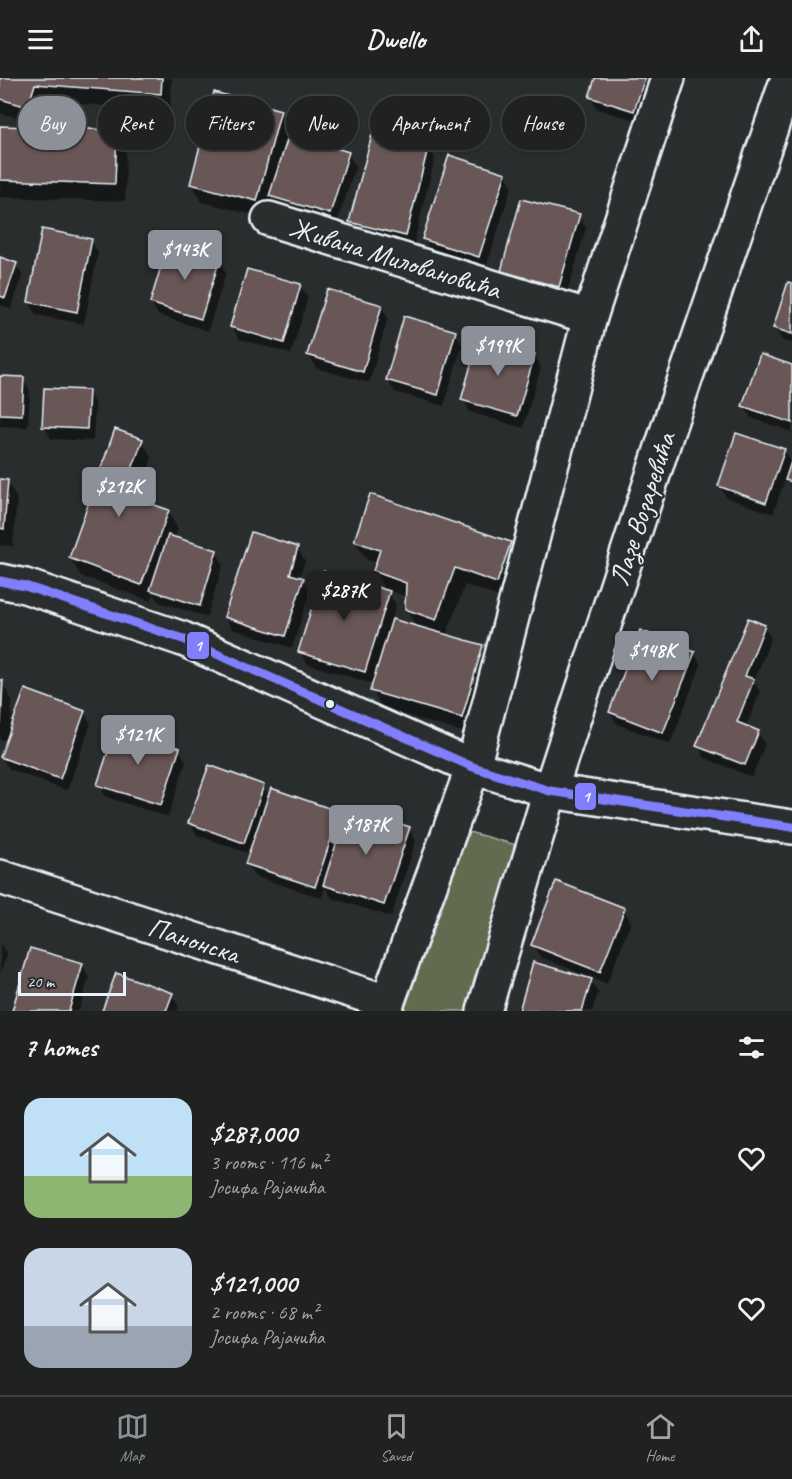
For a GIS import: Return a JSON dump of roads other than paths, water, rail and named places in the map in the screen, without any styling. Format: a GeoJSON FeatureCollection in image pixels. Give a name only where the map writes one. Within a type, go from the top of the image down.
{"type":"FeatureCollection","features":[{"type":"Feature","properties":{"kind":"street"},"geometry":{"type":"LineString","coordinates":[[386,1007],[473,767],[590,317],[668,78]]}},
{"type":"Feature","properties":{"kind":"street","name":"Лазе Возаревића"},"geometry":{"type":"LineString","coordinates":[[484,1011],[550,791],[669,426],[788,78]]}},
{"type":"Feature","properties":{"kind":"street","name":"Живана Миловановића"},"geometry":{"type":"LineString","coordinates":[[269,219],[590,317]]}},
{"type":"Feature","properties":{"kind":"street"},"geometry":{"type":"LineString","coordinates":[[0,581],[26,586],[183,639],[473,767],[550,791],[792,827]]}},
{"type":"Feature","properties":{"kind":"street","name":"Панонска"},"geometry":{"type":"LineString","coordinates":[[0,877],[386,1007]]}}]}
